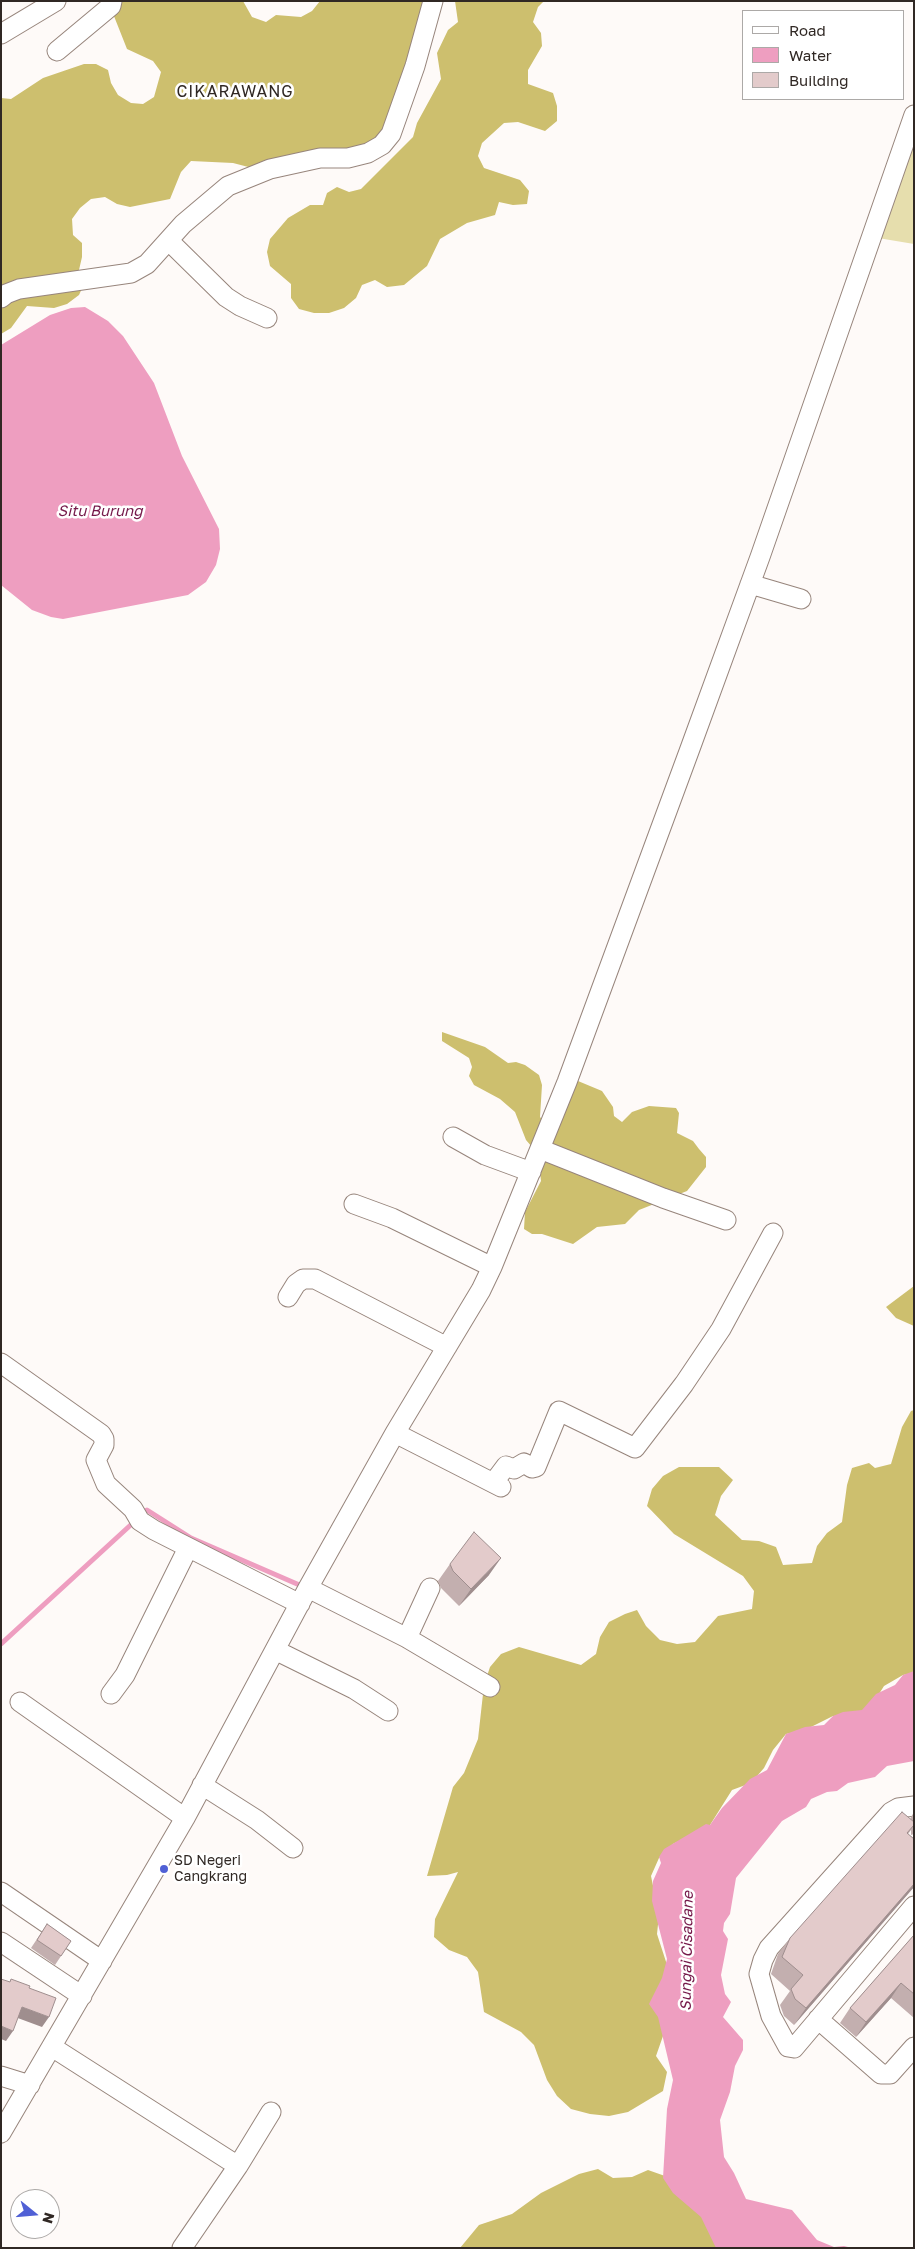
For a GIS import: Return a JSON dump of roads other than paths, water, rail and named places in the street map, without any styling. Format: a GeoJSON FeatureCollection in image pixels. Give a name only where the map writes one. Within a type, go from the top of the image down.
{"type":"FeatureCollection","features":[{"type":"Feature","properties":{"kind":"street"},"geometry":{"type":"LineString","coordinates":[[1,34],[56,1]]}},
{"type":"Feature","properties":{"kind":"street"},"geometry":{"type":"LineString","coordinates":[[56,51],[112,6],[112,1]]}},
{"type":"Feature","properties":{"kind":"street"},"geometry":{"type":"LineString","coordinates":[[1,298],[19,289],[130,274],[147,264],[183,224],[228,186],[270,170],[320,158],[348,158],[368,153],[382,145],[391,134],[433,1]]}},
{"type":"Feature","properties":{"kind":"street"},"geometry":{"type":"LineString","coordinates":[[1,2133],[185,1818],[304,1596],[395,1433],[447,1347],[492,1267],[540,1149],[758,587],[914,115]]}},
{"type":"Feature","properties":{"kind":"street"},"geometry":{"type":"LineString","coordinates":[[169,241],[226,297],[246,309],[267,318]]}},
{"type":"Feature","properties":{"kind":"street"},"geometry":{"type":"LineString","coordinates":[[758,587],[801,598]]}},
{"type":"Feature","properties":{"kind":"street"},"geometry":{"type":"LineString","coordinates":[[453,1137],[485,1155],[531,1172]]}},
{"type":"Feature","properties":{"kind":"street"},"geometry":{"type":"LineString","coordinates":[[540,1149],[663,1198],[726,1220]]}},
{"type":"Feature","properties":{"kind":"street"},"geometry":{"type":"LineString","coordinates":[[354,1204],[392,1218],[492,1267]]}},
{"type":"Feature","properties":{"kind":"street"},"geometry":{"type":"LineString","coordinates":[[395,1433],[498,1484],[506,1466],[514,1469],[524,1462],[532,1468],[536,1467],[559,1411],[635,1448],[684,1384],[721,1329],[773,1233]]}},
{"type":"Feature","properties":{"kind":"street"},"geometry":{"type":"LineString","coordinates":[[288,1297],[296,1284],[303,1279],[315,1279],[447,1347]]}},
{"type":"Feature","properties":{"kind":"street"},"geometry":{"type":"LineString","coordinates":[[1,1363],[101,1434],[104,1439],[104,1445],[96,1460],[106,1484],[133,1509],[140,1521],[188,1548],[407,1638],[490,1687]]}},
{"type":"Feature","properties":{"kind":"street"},"geometry":{"type":"LineString","coordinates":[[111,1694],[125,1675],[188,1548]]}},
{"type":"Feature","properties":{"kind":"street"},"geometry":{"type":"LineString","coordinates":[[407,1638],[430,1588]]}},
{"type":"Feature","properties":{"kind":"street"},"geometry":{"type":"LineString","coordinates":[[275,1650],[354,1689],[388,1711]]}},
{"type":"Feature","properties":{"kind":"street"},"geometry":{"type":"LineString","coordinates":[[20,1702],[185,1818]]}},
{"type":"Feature","properties":{"kind":"street"},"geometry":{"type":"LineString","coordinates":[[202,1785],[257,1820],[293,1848]]}},
{"type":"Feature","properties":{"kind":"street"},"geometry":{"type":"LineString","coordinates":[[914,1806],[898,1808],[891,1812],[769,1948],[759,1974],[770,2016],[787,2046],[793,2049],[914,1906]]}},
{"type":"Feature","properties":{"kind":"street"},"geometry":{"type":"LineString","coordinates":[[1,1892],[102,1961]]}},
{"type":"Feature","properties":{"kind":"street"},"geometry":{"type":"LineString","coordinates":[[1,1942],[82,1996]]}},
{"type":"Feature","properties":{"kind":"street"},"geometry":{"type":"LineString","coordinates":[[818,2019],[882,2074],[890,2074],[914,2047]]}},
{"type":"Feature","properties":{"kind":"street"},"geometry":{"type":"LineString","coordinates":[[52,2047],[238,2166]]}},
{"type":"Feature","properties":{"kind":"street"},"geometry":{"type":"LineString","coordinates":[[1,2076],[30,2085]]}},
{"type":"Feature","properties":{"kind":"street"},"geometry":{"type":"LineString","coordinates":[[182,2248],[238,2166],[271,2112]]}},
{"type":"Feature","properties":{"kind":"water","name":"Situ Burung"},"geometry":{"type":"Polygon","coordinates":[[[85,307],[108,321],[123,336],[154,383],[182,456],[219,529],[220,549],[216,565],[206,582],[188,595],[63,619],[32,610],[1,585],[1,345],[50,315],[71,308],[85,307]]]}},
{"type":"Feature","properties":{"kind":"water","name":"Sungai Cisadane"},"geometry":{"type":"Polygon","coordinates":[[[914,1671],[914,1761],[887,1766],[875,1777],[848,1783],[837,1791],[827,1792],[811,1799],[806,1807],[782,1821],[736,1878],[730,1914],[724,1923],[723,1931],[728,1939],[721,1975],[725,1994],[731,2002],[723,2017],[743,2040],[743,2050],[735,2066],[730,2092],[720,2120],[724,2157],[746,2199],[792,2210],[817,2240],[834,2247],[844,2246],[852,2248],[716,2248],[701,2217],[673,2193],[663,2178],[667,2109],[673,2080],[658,2017],[649,2004],[662,1978],[667,1959],[652,1901],[653,1881],[661,1863],[659,1857],[664,1849],[706,1824],[710,1825],[722,1808],[750,1779],[767,1770],[786,1734],[805,1727],[824,1725],[833,1716],[843,1712],[862,1710],[876,1694],[895,1685],[903,1675],[914,1671]]]}},
{"type":"Feature","properties":{"kind":"waterway"},"geometry":{"type":"LineString","coordinates":[[140,1516],[147,1510],[191,1538],[304,1587]]}},
{"type":"Feature","properties":{"kind":"waterway"},"geometry":{"type":"LineString","coordinates":[[1,1644],[135,1521]]}},
{"type":"Feature","properties":{"kind":"place","name":"SD Negeri Cangkrang"},"geometry":{"type":"Point","coordinates":[164,1869]}},
{"type":"Feature","properties":{"kind":"district","name":"CIKARAWANG"},"geometry":{"type":"Point","coordinates":[235,92]}}]}
